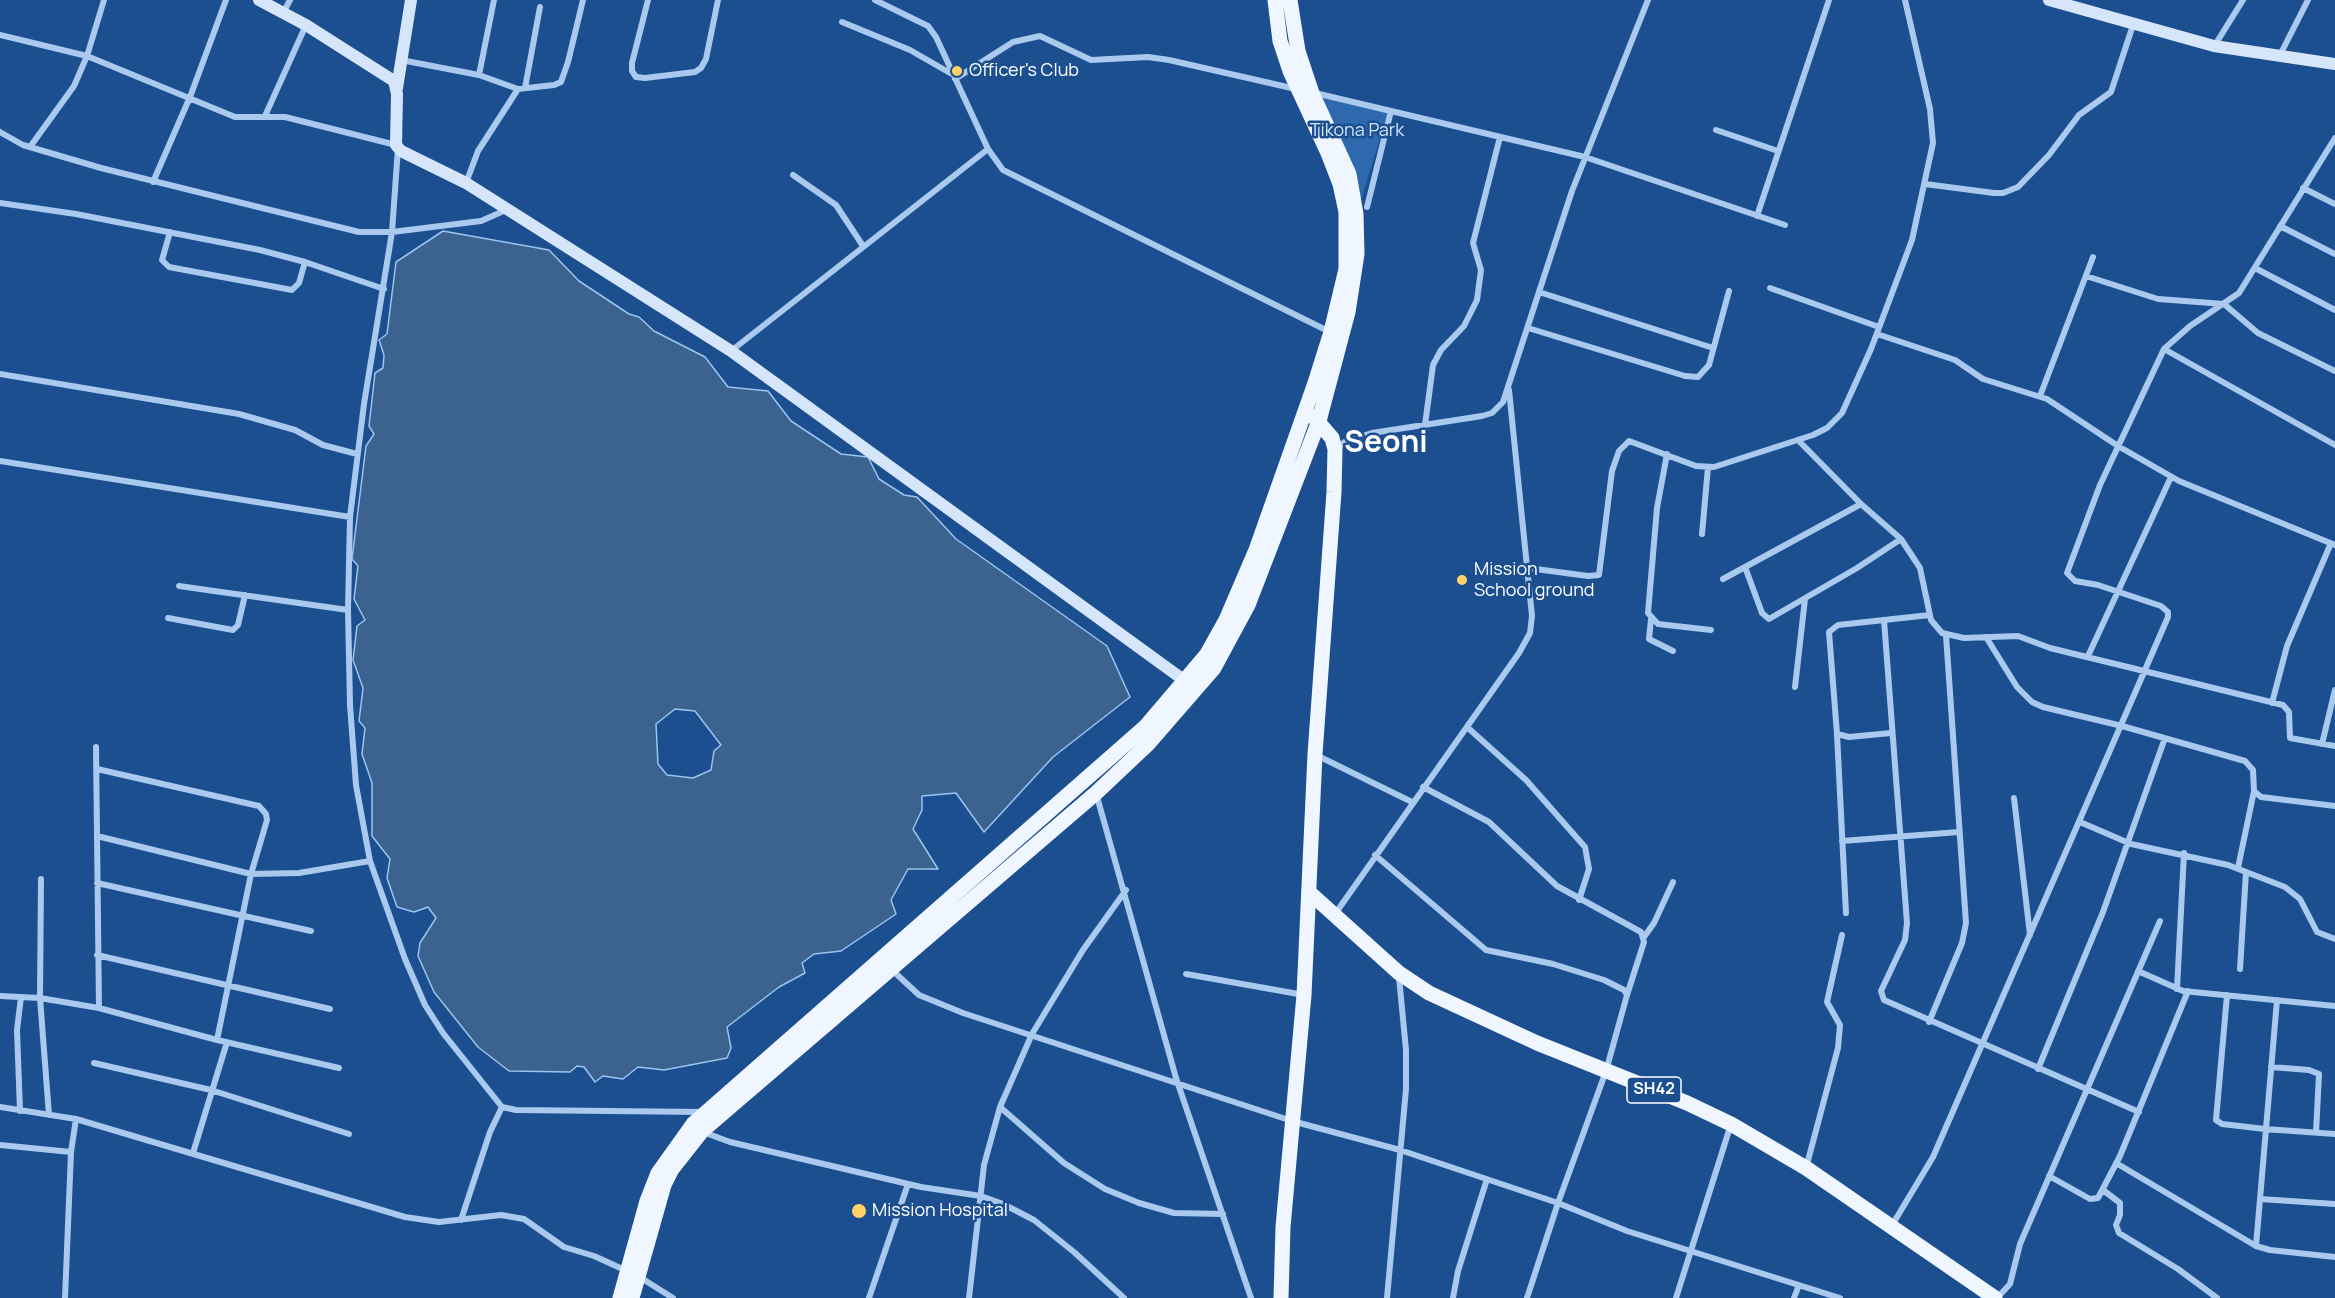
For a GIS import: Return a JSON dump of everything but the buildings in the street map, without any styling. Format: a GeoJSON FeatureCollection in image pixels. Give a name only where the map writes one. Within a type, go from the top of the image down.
{"type":"FeatureCollection","features":[{"type":"Feature","properties":{"kind":"main road"},"geometry":{"type":"LineString","coordinates":[[259,0],[388,76],[397,88]]}},
{"type":"Feature","properties":{"kind":"main road"},"geometry":{"type":"LineString","coordinates":[[411,0],[397,88],[397,146],[466,183],[731,351],[1192,686]]}},
{"type":"Feature","properties":{"kind":"main road"},"geometry":{"type":"LineString","coordinates":[[632,1298],[633,1273],[658,1173],[698,1128],[886,963],[1145,727],[1214,668],[1248,605],[1319,421],[1337,335],[1346,269],[1346,212],[1328,153],[1305,91],[1280,41],[1275,0]]}},
{"type":"Feature","properties":{"kind":"main road"},"geometry":{"type":"LineString","coordinates":[[1290,0],[1305,91]]}},
{"type":"Feature","properties":{"kind":"main road"},"geometry":{"type":"LineString","coordinates":[[2056,1],[2133,25],[2214,46],[2335,64]]}},
{"type":"Feature","properties":{"kind":"main road"},"geometry":{"type":"LineString","coordinates":[[886,963],[1096,793],[1148,744],[1192,686],[1240,591],[1306,411],[1337,335]]}},
{"type":"Feature","properties":{"kind":"main road"},"geometry":{"type":"LineString","coordinates":[[1281,1298],[1283,1227],[1304,995],[1335,449],[1332,438],[1319,421],[1306,411]]}},
{"type":"Feature","properties":{"kind":"main road","name":"SH42"},"geometry":{"type":"LineString","coordinates":[[1310,893],[1399,973],[1430,993],[1479,1018],[1687,1102],[1731,1124],[1806,1168],[1996,1298]]}},
{"type":"Feature","properties":{"kind":"main road"},"geometry":{"type":"LineString","coordinates":[[620,1298],[633,1273]]}},
{"type":"Feature","properties":{"kind":"street"},"geometry":{"type":"LineString","coordinates":[[30,147],[65,102],[87,56],[104,0]]}},
{"type":"Feature","properties":{"kind":"street"},"geometry":{"type":"LineString","coordinates":[[153,182],[190,98],[226,0]]}},
{"type":"Feature","properties":{"kind":"street"},"geometry":{"type":"LineString","coordinates":[[283,13],[290,0]]}},
{"type":"Feature","properties":{"kind":"street"},"geometry":{"type":"LineString","coordinates":[[479,75],[494,0]]}},
{"type":"Feature","properties":{"kind":"street"},"geometry":{"type":"LineString","coordinates":[[401,60],[479,75],[521,88],[554,85],[561,81],[568,62],[583,0]]}},
{"type":"Feature","properties":{"kind":"street"},"geometry":{"type":"LineString","coordinates":[[648,0],[632,63],[632,71],[636,76],[645,78],[695,72],[701,68],[706,58],[718,0]]}},
{"type":"Feature","properties":{"kind":"street"},"geometry":{"type":"LineString","coordinates":[[874,0],[928,26],[936,38],[988,149],[1003,170],[1019,180],[1337,335]]}},
{"type":"Feature","properties":{"kind":"street"},"geometry":{"type":"LineString","coordinates":[[1335,449],[1346,441],[1372,433],[1492,413],[1503,402],[1585,157],[1648,0]]}},
{"type":"Feature","properties":{"kind":"street"},"geometry":{"type":"LineString","coordinates":[[1757,216],[1829,0]]}},
{"type":"Feature","properties":{"kind":"street"},"geometry":{"type":"LineString","coordinates":[[1528,568],[1588,576],[1599,574],[1612,471],[1619,451],[1629,441],[1636,441],[1696,466],[1708,467],[1725,465],[1798,440],[1827,428],[1837,420],[1850,398],[1912,240],[1933,143],[1932,127],[1905,0]]}},
{"type":"Feature","properties":{"kind":"street"},"geometry":{"type":"LineString","coordinates":[[2214,46],[2243,0]]}},
{"type":"Feature","properties":{"kind":"street"},"geometry":{"type":"LineString","coordinates":[[2279,56],[2308,0]]}},
{"type":"Feature","properties":{"kind":"street"},"geometry":{"type":"LineString","coordinates":[[466,183],[478,151],[521,88],[540,8]]}},
{"type":"Feature","properties":{"kind":"street"},"geometry":{"type":"LineString","coordinates":[[842,22],[910,50],[953,77]]}},
{"type":"Feature","properties":{"kind":"street"},"geometry":{"type":"LineString","coordinates":[[1925,184],[1994,194],[2018,187],[2049,155],[2079,115],[2111,92],[2133,25]]}},
{"type":"Feature","properties":{"kind":"street"},"geometry":{"type":"LineString","coordinates":[[265,116],[306,26]]}},
{"type":"Feature","properties":{"kind":"street"},"geometry":{"type":"LineString","coordinates":[[0,35],[87,56],[235,117],[285,117],[397,146],[392,232],[357,454],[350,517],[348,610],[350,705],[356,785],[370,861],[397,940],[425,1005],[494,1101],[502,1107],[516,1110],[711,1115]]}},
{"type":"Feature","properties":{"kind":"street"},"geometry":{"type":"LineString","coordinates":[[953,77],[1013,42],[1040,36],[1091,60],[1148,57],[1169,60],[1585,157],[1785,225]]}},
{"type":"Feature","properties":{"kind":"street"},"geometry":{"type":"LineString","coordinates":[[1367,207],[1391,111]]}},
{"type":"Feature","properties":{"kind":"street"},"geometry":{"type":"LineString","coordinates":[[1716,130],[1778,151]]}},
{"type":"Feature","properties":{"kind":"street"},"geometry":{"type":"LineString","coordinates":[[0,132],[9,139],[30,147],[153,182],[359,232],[392,232],[480,221],[507,209]]}},
{"type":"Feature","properties":{"kind":"street"},"geometry":{"type":"LineString","coordinates":[[1425,425],[1432,365],[1441,350],[1464,326],[1477,300],[1481,270],[1473,243],[1500,137]]}},
{"type":"Feature","properties":{"kind":"street"},"geometry":{"type":"LineString","coordinates":[[1891,1228],[1933,1157],[2167,620],[2168,612],[2161,606],[2075,581],[2067,573],[2118,446],[2164,349],[2190,326],[2239,293],[2334,142]]}},
{"type":"Feature","properties":{"kind":"street"},"geometry":{"type":"LineString","coordinates":[[731,351],[988,149]]}},
{"type":"Feature","properties":{"kind":"street"},"geometry":{"type":"LineString","coordinates":[[794,175],[836,205],[863,246]]}},
{"type":"Feature","properties":{"kind":"street"},"geometry":{"type":"LineString","coordinates":[[2303,188],[2335,204]]}},
{"type":"Feature","properties":{"kind":"street"},"geometry":{"type":"LineString","coordinates":[[0,203],[76,214],[171,232],[305,262],[384,289]]}},
{"type":"Feature","properties":{"kind":"street"},"geometry":{"type":"LineString","coordinates":[[2280,226],[2335,254]]}},
{"type":"Feature","properties":{"kind":"street"},"geometry":{"type":"LineString","coordinates":[[171,232],[162,260],[169,267],[286,291],[296,288],[305,262]]}},
{"type":"Feature","properties":{"kind":"street"},"geometry":{"type":"LineString","coordinates":[[2040,396],[2093,257]]}},
{"type":"Feature","properties":{"kind":"street"},"geometry":{"type":"LineString","coordinates":[[2255,268],[2335,310]]}},
{"type":"Feature","properties":{"kind":"street"},"geometry":{"type":"LineString","coordinates":[[2086,276],[2158,299],[2224,304],[2258,333],[2335,371]]}},
{"type":"Feature","properties":{"kind":"street"},"geometry":{"type":"LineString","coordinates":[[1770,288],[1955,360],[1983,379],[2040,396],[2171,477],[2333,544],[2287,646],[2272,703]]}},
{"type":"Feature","properties":{"kind":"street"},"geometry":{"type":"LineString","coordinates":[[1528,328],[1690,377],[1698,377],[1705,371],[1729,291]]}},
{"type":"Feature","properties":{"kind":"street"},"geometry":{"type":"LineString","coordinates":[[1539,292],[1713,348]]}},
{"type":"Feature","properties":{"kind":"street"},"geometry":{"type":"LineString","coordinates":[[2164,349],[2335,445]]}},
{"type":"Feature","properties":{"kind":"street"},"geometry":{"type":"LineString","coordinates":[[0,374],[239,414],[285,426],[322,445],[357,454]]}},
{"type":"Feature","properties":{"kind":"street"},"geometry":{"type":"LineString","coordinates":[[1335,915],[1374,855],[1519,653],[1530,633],[1532,616],[1528,568],[1509,387]]}},
{"type":"Feature","properties":{"kind":"street"},"geometry":{"type":"LineString","coordinates":[[1798,440],[1861,504],[1901,539],[1920,568],[1930,615],[1937,630],[1946,635],[2018,636],[2043,646],[2283,705],[2289,712],[2290,738],[2335,746]]}},
{"type":"Feature","properties":{"kind":"street"},"geometry":{"type":"LineString","coordinates":[[1667,454],[1657,508],[1647,605],[1651,619],[1649,639],[1673,651]]}},
{"type":"Feature","properties":{"kind":"street"},"geometry":{"type":"LineString","coordinates":[[0,461],[350,517]]}},
{"type":"Feature","properties":{"kind":"street"},"geometry":{"type":"LineString","coordinates":[[1702,534],[1708,467]]}},
{"type":"Feature","properties":{"kind":"street"},"geometry":{"type":"LineString","coordinates":[[2088,656],[2171,477]]}},
{"type":"Feature","properties":{"kind":"street"},"geometry":{"type":"LineString","coordinates":[[1723,579],[1861,504]]}},
{"type":"Feature","properties":{"kind":"street"},"geometry":{"type":"LineString","coordinates":[[1745,567],[1765,617],[1775,617],[1901,539]]}},
{"type":"Feature","properties":{"kind":"street"},"geometry":{"type":"LineString","coordinates":[[179,586],[348,610]]}},
{"type":"Feature","properties":{"kind":"street"},"geometry":{"type":"LineString","coordinates":[[168,618],[233,630],[238,625],[245,595]]}},
{"type":"Feature","properties":{"kind":"street"},"geometry":{"type":"LineString","coordinates":[[1795,687],[1805,599]]}},
{"type":"Feature","properties":{"kind":"street"},"geometry":{"type":"LineString","coordinates":[[1846,914],[1837,734],[1829,632],[1838,625],[1930,615]]}},
{"type":"Feature","properties":{"kind":"street"},"geometry":{"type":"LineString","coordinates":[[1651,619],[1658,624],[1711,630]]}},
{"type":"Feature","properties":{"kind":"street"},"geometry":{"type":"LineString","coordinates":[[1884,621],[1907,932],[1881,996],[1888,1004],[2139,1112]]}},
{"type":"Feature","properties":{"kind":"street"},"geometry":{"type":"LineString","coordinates":[[1929,1022],[1964,934],[1966,915],[1946,635]]}},
{"type":"Feature","properties":{"kind":"street"},"geometry":{"type":"LineString","coordinates":[[1986,637],[2010,677],[2032,702],[2056,712],[2122,726],[2245,761],[2253,770],[2254,791],[2238,868]]}},
{"type":"Feature","properties":{"kind":"street"},"geometry":{"type":"LineString","coordinates":[[2322,744],[2335,690]]}},
{"type":"Feature","properties":{"kind":"street"},"geometry":{"type":"LineString","coordinates":[[1467,727],[1526,780],[1585,847],[1589,869],[1579,900]]}},
{"type":"Feature","properties":{"kind":"street"},"geometry":{"type":"LineString","coordinates":[[1837,734],[1849,737],[1891,733]]}},
{"type":"Feature","properties":{"kind":"street"},"geometry":{"type":"LineString","coordinates":[[2038,1069],[2097,928],[2165,738]]}},
{"type":"Feature","properties":{"kind":"street"},"geometry":{"type":"LineString","coordinates":[[96,747],[99,1008]]}},
{"type":"Feature","properties":{"kind":"street"},"geometry":{"type":"LineString","coordinates":[[1316,754],[1412,802]]}},
{"type":"Feature","properties":{"kind":"street"},"geometry":{"type":"LineString","coordinates":[[97,769],[264,809],[267,820],[251,874],[217,1040]]}},
{"type":"Feature","properties":{"kind":"street"},"geometry":{"type":"LineString","coordinates":[[1423,787],[1489,822],[1557,886],[1633,928],[1644,937]]}},
{"type":"Feature","properties":{"kind":"street"},"geometry":{"type":"LineString","coordinates":[[2254,791],[2261,797],[2335,806]]}},
{"type":"Feature","properties":{"kind":"street"},"geometry":{"type":"LineString","coordinates":[[1096,793],[1126,890],[1178,1081],[1251,1298]]}},
{"type":"Feature","properties":{"kind":"street"},"geometry":{"type":"LineString","coordinates":[[2014,798],[2030,937]]}},
{"type":"Feature","properties":{"kind":"street"},"geometry":{"type":"LineString","coordinates":[[2080,822],[2128,842],[2184,853],[2238,868],[2292,892],[2300,899],[2317,932],[2335,939]]}},
{"type":"Feature","properties":{"kind":"street"},"geometry":{"type":"LineString","coordinates":[[1842,841],[1959,832]]}},
{"type":"Feature","properties":{"kind":"street"},"geometry":{"type":"LineString","coordinates":[[97,836],[251,874],[313,871],[370,861]]}},
{"type":"Feature","properties":{"kind":"street"},"geometry":{"type":"LineString","coordinates":[[2177,989],[2184,853]]}},
{"type":"Feature","properties":{"kind":"street"},"geometry":{"type":"LineString","coordinates":[[1374,855],[1486,950],[1553,964],[1604,981],[1624,990],[1627,995]]}},
{"type":"Feature","properties":{"kind":"street"},"geometry":{"type":"LineString","coordinates":[[2240,969],[2246,872]]}},
{"type":"Feature","properties":{"kind":"street"},"geometry":{"type":"LineString","coordinates":[[41,879],[40,998],[49,1115]]}},
{"type":"Feature","properties":{"kind":"street"},"geometry":{"type":"LineString","coordinates":[[1527,1298],[1558,1203],[1606,1071],[1644,937],[1654,923],[1673,882]]}},
{"type":"Feature","properties":{"kind":"street"},"geometry":{"type":"LineString","coordinates":[[97,883],[311,931]]}},
{"type":"Feature","properties":{"kind":"street"},"geometry":{"type":"LineString","coordinates":[[969,1298],[984,1165],[1000,1107],[1032,1034],[1083,950],[1126,890]]}},
{"type":"Feature","properties":{"kind":"street"},"geometry":{"type":"LineString","coordinates":[[1996,1298],[2010,1284],[2020,1244],[2160,921]]}},
{"type":"Feature","properties":{"kind":"street"},"geometry":{"type":"LineString","coordinates":[[1806,1168],[1839,1041],[1840,1025],[1827,1002],[1842,935]]}},
{"type":"Feature","properties":{"kind":"street"},"geometry":{"type":"LineString","coordinates":[[97,955],[330,1008]]}},
{"type":"Feature","properties":{"kind":"street"},"geometry":{"type":"LineString","coordinates":[[886,963],[918,994],[963,1013],[1178,1081],[1292,1121],[1400,1150],[1558,1203],[1627,1231],[1840,1298]]}},
{"type":"Feature","properties":{"kind":"street"},"geometry":{"type":"LineString","coordinates":[[2138,971],[2177,989],[2188,991],[2335,1006]]}},
{"type":"Feature","properties":{"kind":"street"},"geometry":{"type":"LineString","coordinates":[[1387,1298],[1406,1060],[1399,973]]}},
{"type":"Feature","properties":{"kind":"street"},"geometry":{"type":"LineString","coordinates":[[1186,974],[1304,995]]}},
{"type":"Feature","properties":{"kind":"street"},"geometry":{"type":"LineString","coordinates":[[2049,1176],[2090,1199],[2098,1198],[2139,1112],[2188,991]]}},
{"type":"Feature","properties":{"kind":"street"},"geometry":{"type":"LineString","coordinates":[[2227,995],[2215,1117],[2222,1124],[2335,1134]]}},
{"type":"Feature","properties":{"kind":"street"},"geometry":{"type":"LineString","coordinates":[[0,996],[40,998],[99,1008],[217,1040],[339,1068]]}},
{"type":"Feature","properties":{"kind":"street"},"geometry":{"type":"LineString","coordinates":[[20,1110],[17,1030],[21,997]]}},
{"type":"Feature","properties":{"kind":"street"},"geometry":{"type":"LineString","coordinates":[[2256,1246],[2277,1000]]}},
{"type":"Feature","properties":{"kind":"street"},"geometry":{"type":"LineString","coordinates":[[193,1153],[227,1042]]}},
{"type":"Feature","properties":{"kind":"street"},"geometry":{"type":"LineString","coordinates":[[94,1063],[211,1090],[349,1134]]}},
{"type":"Feature","properties":{"kind":"street"},"geometry":{"type":"LineString","coordinates":[[2271,1067],[2313,1071],[2319,1074],[2316,1133]]}},
{"type":"Feature","properties":{"kind":"street"},"geometry":{"type":"LineString","coordinates":[[0,1107],[76,1119],[405,1217],[439,1222],[501,1215],[524,1219],[564,1248],[594,1256],[633,1273],[673,1298]]}},
{"type":"Feature","properties":{"kind":"street"},"geometry":{"type":"LineString","coordinates":[[460,1220],[490,1132],[502,1107]]}},
{"type":"Feature","properties":{"kind":"street"},"geometry":{"type":"LineString","coordinates":[[1000,1107],[1064,1163],[1105,1189],[1132,1201],[1174,1213],[1223,1214]]}},
{"type":"Feature","properties":{"kind":"street"},"geometry":{"type":"LineString","coordinates":[[65,1298],[71,1152],[76,1119]]}},
{"type":"Feature","properties":{"kind":"street"},"geometry":{"type":"LineString","coordinates":[[1676,1298],[1731,1124]]}},
{"type":"Feature","properties":{"kind":"street"},"geometry":{"type":"LineString","coordinates":[[698,1128],[730,1142],[908,1184],[981,1196],[1003,1204],[1034,1220],[1074,1252],[1124,1298]]}},
{"type":"Feature","properties":{"kind":"street"},"geometry":{"type":"LineString","coordinates":[[0,1144],[71,1152]]}},
{"type":"Feature","properties":{"kind":"street"},"geometry":{"type":"LineString","coordinates":[[2116,1163],[2256,1246],[2270,1250],[2335,1257]]}},
{"type":"Feature","properties":{"kind":"street"},"geometry":{"type":"LineString","coordinates":[[1453,1298],[1458,1271],[1487,1179]]}},
{"type":"Feature","properties":{"kind":"street"},"geometry":{"type":"LineString","coordinates":[[869,1298],[908,1184]]}},
{"type":"Feature","properties":{"kind":"street"},"geometry":{"type":"LineString","coordinates":[[2103,1190],[2120,1203],[2120,1215],[2116,1225],[2119,1233],[2178,1269],[2217,1298]]}},
{"type":"Feature","properties":{"kind":"street"},"geometry":{"type":"LineString","coordinates":[[2260,1199],[2335,1204]]}},
{"type":"Feature","properties":{"kind":"street"},"geometry":{"type":"LineString","coordinates":[[1794,1298],[1798,1285]]}},
{"type":"Feature","properties":{"kind":"green space","name":"Tikona Park"},"geometry":{"type":"Polygon","coordinates":[[[1317,97],[1388,113],[1360,203],[1317,97]]]}},
{"type":"Feature","properties":{"kind":"shaded area"},"geometry":{"type":"Polygon","coordinates":[[[443,231],[549,250],[579,281],[629,314],[639,317],[654,331],[705,357],[728,387],[768,391],[791,421],[841,454],[868,457],[879,479],[904,495],[917,497],[956,539],[1107,646],[1130,697],[1053,757],[984,832],[956,793],[922,796],[922,810],[913,829],[938,869],[908,869],[891,900],[896,914],[841,951],[814,954],[802,963],[805,973],[779,987],[727,1027],[731,1048],[727,1058],[664,1070],[638,1067],[623,1079],[603,1076],[595,1082],[584,1067],[577,1066],[570,1072],[509,1071],[478,1047],[434,992],[418,956],[420,943],[436,918],[428,907],[414,912],[397,907],[387,878],[390,859],[372,836],[372,783],[362,754],[365,728],[359,721],[363,688],[353,660],[357,626],[365,620],[354,599],[358,566],[352,559],[366,446],[374,434],[369,426],[375,373],[383,368],[384,355],[379,340],[387,334],[396,262],[443,231]],[[675,709],[656,724],[658,764],[667,775],[693,778],[711,770],[714,751],[721,745],[695,711],[675,709]]]}},
{"type":"Feature","properties":{"kind":"place","name":"Officer's Club"},"geometry":{"type":"Point","coordinates":[957,71]}},
{"type":"Feature","properties":{"kind":"place","name":"Mission School ground"},"geometry":{"type":"Point","coordinates":[1462,580]}},
{"type":"Feature","properties":{"kind":"place","name":"Mission Hospital"},"geometry":{"type":"Point","coordinates":[859,1211]}},
{"type":"Feature","properties":{"kind":"district","name":"Seoni"},"geometry":{"type":"Point","coordinates":[1386,444]}}]}
